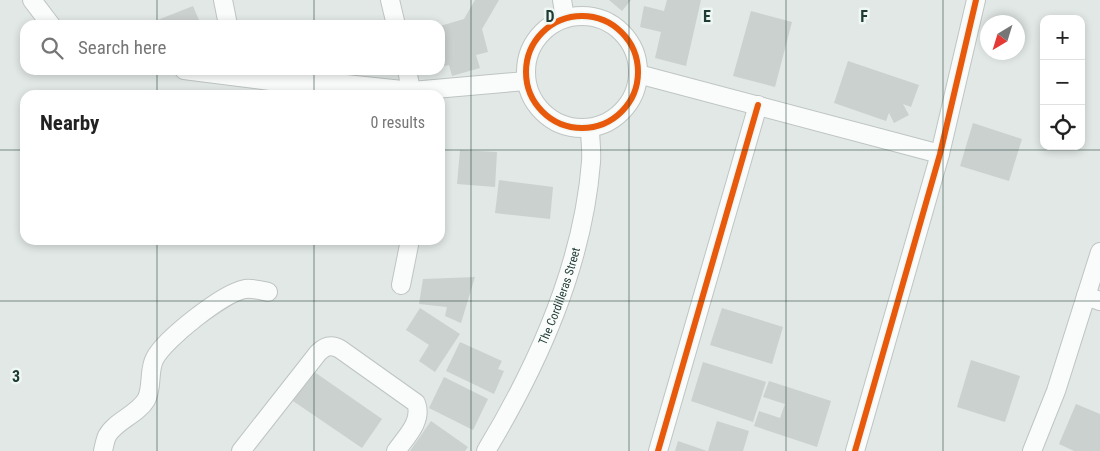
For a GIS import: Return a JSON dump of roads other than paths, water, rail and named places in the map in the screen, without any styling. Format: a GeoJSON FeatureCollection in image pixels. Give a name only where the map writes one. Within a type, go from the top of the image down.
{"type":"FeatureCollection","features":[{"type":"Feature","properties":{"kind":"street"},"geometry":{"type":"LineString","coordinates":[[32,0],[47,20]]}},
{"type":"Feature","properties":{"kind":"street"},"geometry":{"type":"LineString","coordinates":[[223,0],[227,20]]}},
{"type":"Feature","properties":{"kind":"street"},"geometry":{"type":"LineString","coordinates":[[390,0],[395,20]]}},
{"type":"Feature","properties":{"kind":"street"},"geometry":{"type":"LineString","coordinates":[[562,0],[565,18]]}},
{"type":"Feature","properties":{"kind":"street"},"geometry":{"type":"LineString","coordinates":[[855,451],[940,154],[976,0]]}},
{"type":"Feature","properties":{"kind":"street"},"geometry":{"type":"LineString","coordinates":[[583,16],[600,19],[616,28],[628,40],[636,56],[638,74],[636,87],[624,110],[602,124],[590,128],[575,128],[561,124],[548,117],[538,107],[530,95],[526,81],[526,67],[528,54],[534,42],[548,28],[565,18],[583,16]]}},
{"type":"Feature","properties":{"kind":"street"},"geometry":{"type":"LineString","coordinates":[[638,74],[940,154]]}},
{"type":"Feature","properties":{"kind":"street"},"geometry":{"type":"LineString","coordinates":[[246,75],[286,82],[336,83],[389,90]]}},
{"type":"Feature","properties":{"kind":"street"},"geometry":{"type":"LineString","coordinates":[[408,75],[411,90]]}},
{"type":"Feature","properties":{"kind":"street"},"geometry":{"type":"LineString","coordinates":[[440,90],[526,81]]}},
{"type":"Feature","properties":{"kind":"street"},"geometry":{"type":"LineString","coordinates":[[658,451],[758,105]]}},
{"type":"Feature","properties":{"kind":"street","name":"The Cordilleras Street"},"geometry":{"type":"LineString","coordinates":[[486,451],[509,414],[529,375],[564,288],[582,229],[592,161],[590,128]]}},
{"type":"Feature","properties":{"kind":"street"},"geometry":{"type":"LineString","coordinates":[[401,285],[409,245]]}},
{"type":"Feature","properties":{"kind":"street"},"geometry":{"type":"LineString","coordinates":[[1032,451],[1093,298],[1100,252]]}},
{"type":"Feature","properties":{"kind":"street"},"geometry":{"type":"LineString","coordinates":[[103,451],[107,435],[133,414],[147,398],[154,360],[161,348],[203,313],[230,294],[245,289],[268,292]]}},
{"type":"Feature","properties":{"kind":"street"},"geometry":{"type":"LineString","coordinates":[[241,451],[318,353],[329,346],[340,349],[416,403],[418,410],[416,422],[396,451]]}}]}
